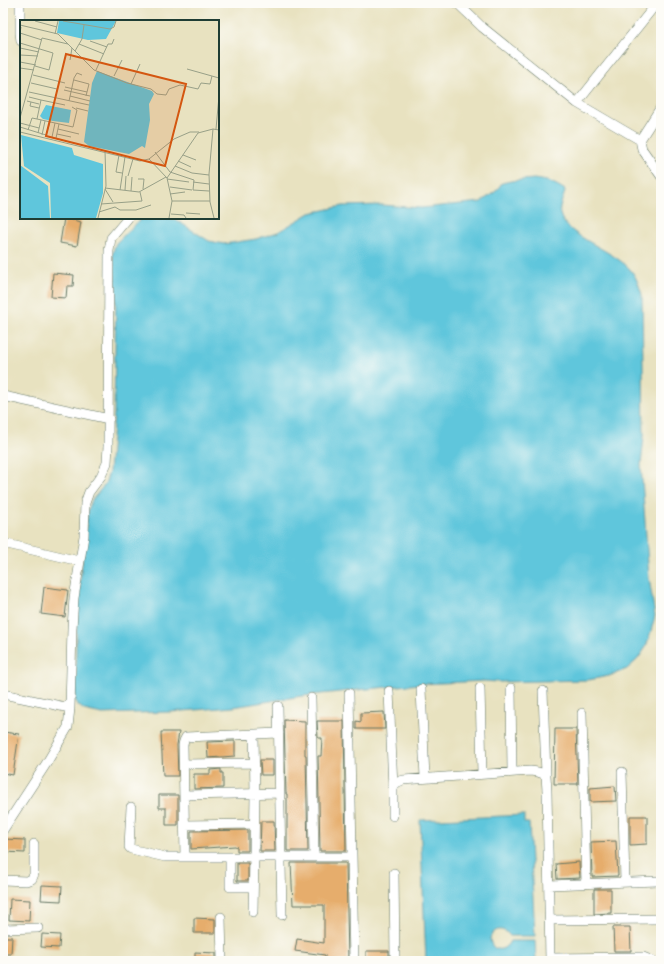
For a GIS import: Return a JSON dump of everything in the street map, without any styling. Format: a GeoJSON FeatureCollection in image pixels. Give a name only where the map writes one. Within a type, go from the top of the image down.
{"type":"FeatureCollection","features":[{"type":"Feature","properties":{"kind":"street"},"geometry":{"type":"LineString","coordinates":[[20,3],[20,33]]}},
{"type":"Feature","properties":{"kind":"street"},"geometry":{"type":"LineString","coordinates":[[457,3],[482,27],[577,103],[640,140],[642,148],[661,176]]}},
{"type":"Feature","properties":{"kind":"street"},"geometry":{"type":"LineString","coordinates":[[577,103],[656,3]]}},
{"type":"Feature","properties":{"kind":"street"},"geometry":{"type":"LineString","coordinates":[[640,140],[661,107]]}},
{"type":"Feature","properties":{"kind":"street"},"geometry":{"type":"LineString","coordinates":[[3,830],[68,727],[70,708],[72,628],[79,561],[84,536],[85,503],[89,492],[101,476],[106,463],[109,419],[109,251],[111,238],[127,219]]}},
{"type":"Feature","properties":{"kind":"street"},"geometry":{"type":"LineString","coordinates":[[3,396],[109,419]]}},
{"type":"Feature","properties":{"kind":"street"},"geometry":{"type":"LineString","coordinates":[[3,543],[79,561]]}},
{"type":"Feature","properties":{"kind":"street"},"geometry":{"type":"LineString","coordinates":[[480,688],[482,774]]}},
{"type":"Feature","properties":{"kind":"street"},"geometry":{"type":"LineString","coordinates":[[511,688],[512,772]]}},
{"type":"Feature","properties":{"kind":"street"},"geometry":{"type":"LineString","coordinates":[[421,689],[425,778]]}},
{"type":"Feature","properties":{"kind":"street"},"geometry":{"type":"LineString","coordinates":[[389,691],[393,816]]}},
{"type":"Feature","properties":{"kind":"street"},"geometry":{"type":"LineString","coordinates":[[543,691],[547,791],[550,959],[642,957],[653,961]]}},
{"type":"Feature","properties":{"kind":"street"},"geometry":{"type":"LineString","coordinates":[[349,693],[354,961]]}},
{"type":"Feature","properties":{"kind":"street"},"geometry":{"type":"LineString","coordinates":[[3,694],[70,708]]}},
{"type":"Feature","properties":{"kind":"street"},"geometry":{"type":"LineString","coordinates":[[311,698],[314,857]]}},
{"type":"Feature","properties":{"kind":"street"},"geometry":{"type":"LineString","coordinates":[[278,706],[282,915]]}},
{"type":"Feature","properties":{"kind":"street"},"geometry":{"type":"LineString","coordinates":[[582,713],[586,884]]}},
{"type":"Feature","properties":{"kind":"street"},"geometry":{"type":"LineString","coordinates":[[185,857],[184,741],[186,737],[279,733]]}},
{"type":"Feature","properties":{"kind":"street"},"geometry":{"type":"LineString","coordinates":[[253,912],[255,794],[254,735]]}},
{"type":"Feature","properties":{"kind":"street"},"geometry":{"type":"LineString","coordinates":[[184,764],[254,763]]}},
{"type":"Feature","properties":{"kind":"street"},"geometry":{"type":"LineString","coordinates":[[393,788],[396,783],[403,780],[425,778],[530,771],[546,775]]}},
{"type":"Feature","properties":{"kind":"street"},"geometry":{"type":"LineString","coordinates":[[622,772],[625,882]]}},
{"type":"Feature","properties":{"kind":"street"},"geometry":{"type":"LineString","coordinates":[[184,795],[280,794]]}},
{"type":"Feature","properties":{"kind":"street"},"geometry":{"type":"LineString","coordinates":[[131,807],[129,847],[131,849],[165,857],[352,857]]}},
{"type":"Feature","properties":{"kind":"street"},"geometry":{"type":"LineString","coordinates":[[184,825],[254,824]]}},
{"type":"Feature","properties":{"kind":"street"},"geometry":{"type":"LineString","coordinates":[[3,880],[26,881],[32,879],[34,874],[34,844]]}},
{"type":"Feature","properties":{"kind":"street"},"geometry":{"type":"LineString","coordinates":[[230,857],[230,887],[254,888]]}},
{"type":"Feature","properties":{"kind":"street"},"geometry":{"type":"LineString","coordinates":[[394,873],[394,961]]}},
{"type":"Feature","properties":{"kind":"street"},"geometry":{"type":"LineString","coordinates":[[549,885],[658,882]]}},
{"type":"Feature","properties":{"kind":"street"},"geometry":{"type":"LineString","coordinates":[[220,917],[222,961]]}},
{"type":"Feature","properties":{"kind":"street"},"geometry":{"type":"LineString","coordinates":[[549,920],[658,919]]}},
{"type":"Feature","properties":{"kind":"street"},"geometry":{"type":"LineString","coordinates":[[3,929],[38,928]]}},
{"type":"Feature","properties":{"kind":"water"},"geometry":{"type":"Polygon","coordinates":[[[534,179],[542,180],[558,185],[565,190],[560,205],[560,214],[564,222],[571,230],[581,237],[626,265],[633,273],[642,295],[644,436],[641,465],[649,578],[655,616],[646,647],[638,659],[627,669],[609,676],[588,680],[484,681],[420,684],[302,696],[233,707],[170,712],[102,714],[84,710],[77,704],[75,699],[77,610],[88,510],[92,500],[105,484],[109,472],[114,414],[116,291],[112,255],[116,243],[141,219],[176,220],[209,241],[224,244],[256,239],[278,232],[310,213],[343,206],[382,205],[421,208],[481,202],[496,191],[502,183],[534,179]]]}},
{"type":"Feature","properties":{"kind":"water"},"geometry":{"type":"Polygon","coordinates":[[[524,815],[524,823],[529,823],[535,936],[510,936],[504,931],[499,930],[494,932],[490,938],[493,946],[498,949],[504,948],[510,941],[535,941],[536,961],[426,961],[420,820],[524,815]]]}},
{"type":"Feature","properties":{"kind":"building"},"geometry":{"type":"Polygon","coordinates":[[[64,219],[81,222],[77,246],[60,243],[64,219]]]}},
{"type":"Feature","properties":{"kind":"building"},"geometry":{"type":"Polygon","coordinates":[[[53,273],[74,275],[73,286],[67,286],[66,298],[51,297],[53,273]]]}},
{"type":"Feature","properties":{"kind":"building"},"geometry":{"type":"Polygon","coordinates":[[[44,587],[68,590],[65,617],[41,614],[44,587]]]}},
{"type":"Feature","properties":{"kind":"building"},"geometry":{"type":"Polygon","coordinates":[[[384,712],[385,729],[356,729],[356,721],[361,722],[361,713],[384,712]]]}},
{"type":"Feature","properties":{"kind":"building"},"geometry":{"type":"Polygon","coordinates":[[[284,720],[305,721],[308,851],[287,851],[287,794],[284,720]]]}},
{"type":"Feature","properties":{"kind":"building"},"geometry":{"type":"Polygon","coordinates":[[[317,721],[344,721],[346,851],[320,851],[318,756],[321,756],[322,738],[318,738],[317,721]]]}},
{"type":"Feature","properties":{"kind":"building"},"geometry":{"type":"Polygon","coordinates":[[[555,729],[576,729],[578,784],[554,784],[555,729]]]}},
{"type":"Feature","properties":{"kind":"building"},"geometry":{"type":"Polygon","coordinates":[[[3,732],[19,734],[13,775],[3,773],[3,732]]]}},
{"type":"Feature","properties":{"kind":"building"},"geometry":{"type":"Polygon","coordinates":[[[161,732],[179,732],[177,745],[178,776],[163,776],[161,732]]]}},
{"type":"Feature","properties":{"kind":"building"},"geometry":{"type":"Polygon","coordinates":[[[235,741],[235,756],[208,758],[207,742],[235,741]]]}},
{"type":"Feature","properties":{"kind":"building"},"geometry":{"type":"Polygon","coordinates":[[[260,760],[273,760],[273,775],[261,775],[260,760]]]}},
{"type":"Feature","properties":{"kind":"building"},"geometry":{"type":"Polygon","coordinates":[[[221,769],[221,773],[223,773],[223,788],[194,789],[194,774],[210,774],[210,770],[221,769]]]}},
{"type":"Feature","properties":{"kind":"building"},"geometry":{"type":"Polygon","coordinates":[[[615,786],[616,801],[590,802],[590,788],[615,786]]]}},
{"type":"Feature","properties":{"kind":"building"},"geometry":{"type":"Polygon","coordinates":[[[159,795],[178,795],[178,825],[166,825],[166,808],[159,808],[159,795]]]}},
{"type":"Feature","properties":{"kind":"building"},"geometry":{"type":"Polygon","coordinates":[[[630,816],[647,816],[647,844],[630,845],[630,816]]]}},
{"type":"Feature","properties":{"kind":"building"},"geometry":{"type":"Polygon","coordinates":[[[261,821],[274,821],[275,851],[260,851],[261,821]]]}},
{"type":"Feature","properties":{"kind":"building"},"geometry":{"type":"Polygon","coordinates":[[[248,830],[248,851],[237,851],[237,847],[235,846],[191,849],[191,831],[248,830]]]}},
{"type":"Feature","properties":{"kind":"building"},"geometry":{"type":"Polygon","coordinates":[[[4,839],[25,840],[25,853],[4,852],[4,839]]]}},
{"type":"Feature","properties":{"kind":"building"},"geometry":{"type":"Polygon","coordinates":[[[616,841],[618,876],[592,877],[591,842],[616,841]]]}},
{"type":"Feature","properties":{"kind":"building"},"geometry":{"type":"Polygon","coordinates":[[[579,862],[580,878],[557,879],[556,864],[579,862]]]}},
{"type":"Feature","properties":{"kind":"building"},"geometry":{"type":"Polygon","coordinates":[[[237,863],[248,863],[248,881],[237,881],[237,863]]]}},
{"type":"Feature","properties":{"kind":"building"},"geometry":{"type":"Polygon","coordinates":[[[291,863],[346,863],[348,961],[325,961],[325,955],[295,951],[297,939],[324,943],[324,905],[293,905],[291,863]]]}},
{"type":"Feature","properties":{"kind":"building"},"geometry":{"type":"Polygon","coordinates":[[[42,885],[62,886],[61,901],[41,900],[42,885]]]}},
{"type":"Feature","properties":{"kind":"building"},"geometry":{"type":"Polygon","coordinates":[[[594,889],[611,889],[611,913],[594,914],[594,889]]]}},
{"type":"Feature","properties":{"kind":"building"},"geometry":{"type":"Polygon","coordinates":[[[10,899],[30,900],[29,921],[9,920],[10,899]]]}},
{"type":"Feature","properties":{"kind":"building"},"geometry":{"type":"Polygon","coordinates":[[[194,918],[215,919],[215,933],[194,933],[194,918]]]}},
{"type":"Feature","properties":{"kind":"building"},"geometry":{"type":"Polygon","coordinates":[[[613,927],[630,927],[631,951],[614,951],[613,927]]]}},
{"type":"Feature","properties":{"kind":"building"},"geometry":{"type":"Polygon","coordinates":[[[42,934],[60,935],[59,948],[41,947],[42,934]]]}},
{"type":"Feature","properties":{"kind":"building"},"geometry":{"type":"Polygon","coordinates":[[[3,937],[12,937],[11,954],[3,954],[3,937]]]}},
{"type":"Feature","properties":{"kind":"building"},"geometry":{"type":"Polygon","coordinates":[[[366,951],[389,951],[389,961],[366,961],[366,951]]]}},
{"type":"Feature","properties":{"kind":"building"},"geometry":{"type":"Polygon","coordinates":[[[195,952],[216,953],[216,961],[195,961],[195,952]]]}}]}
